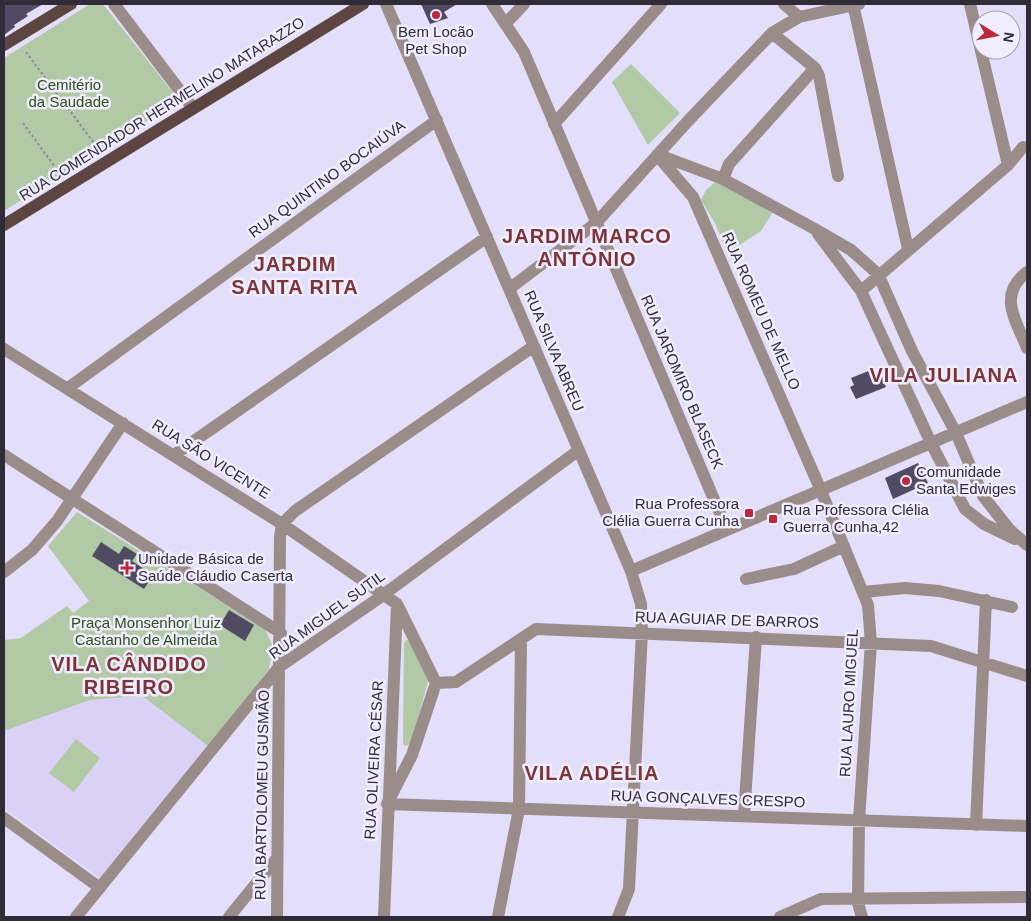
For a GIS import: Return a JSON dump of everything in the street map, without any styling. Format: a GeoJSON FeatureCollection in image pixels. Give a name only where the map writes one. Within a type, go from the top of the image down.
{"type":"FeatureCollection","features":[{"type":"Feature","properties":{"kind":"main road"},"geometry":{"type":"LineString","coordinates":[[4,45],[71,4]]}},
{"type":"Feature","properties":{"kind":"main road","name":"RUA COMENDADOR HERMELINO MATARAZZO"},"geometry":{"type":"LineString","coordinates":[[4,226],[363,4]]}},
{"type":"Feature","properties":{"kind":"street"},"geometry":{"type":"LineString","coordinates":[[114,4],[194,108]]}},
{"type":"Feature","properties":{"kind":"street","name":"RUA SILVA ABREU"},"geometry":{"type":"LineString","coordinates":[[386,4],[579,450],[630,571],[641,604],[642,632],[629,889],[618,917]]}},
{"type":"Feature","properties":{"kind":"street","name":"RUA JAROMIRO BLASECK"},"geometry":{"type":"LineString","coordinates":[[492,4],[524,52],[727,530]]}},
{"type":"Feature","properties":{"kind":"street"},"geometry":{"type":"LineString","coordinates":[[506,23],[524,4]]}},
{"type":"Feature","properties":{"kind":"street"},"geometry":{"type":"LineString","coordinates":[[554,124],[661,4]]}},
{"type":"Feature","properties":{"kind":"street"},"geometry":{"type":"LineString","coordinates":[[784,4],[799,17]]}},
{"type":"Feature","properties":{"kind":"street"},"geometry":{"type":"LineString","coordinates":[[510,289],[596,223],[657,154],[772,33],[799,17],[856,4],[908,249]]}},
{"type":"Feature","properties":{"kind":"street"},"geometry":{"type":"LineString","coordinates":[[970,4],[1008,165]]}},
{"type":"Feature","properties":{"kind":"street"},"geometry":{"type":"LineString","coordinates":[[772,33],[815,68],[819,76],[838,176]]}},
{"type":"Feature","properties":{"kind":"street"},"geometry":{"type":"LineString","coordinates":[[723,179],[729,164],[815,68]]}},
{"type":"Feature","properties":{"kind":"street","name":"RUA QUINTINO BOCAIÚVA"},"geometry":{"type":"LineString","coordinates":[[68,388],[437,120]]}},
{"type":"Feature","properties":{"kind":"street"},"geometry":{"type":"LineString","coordinates":[[861,291],[878,274],[1008,165],[1022,147]]}},
{"type":"Feature","properties":{"kind":"street"},"geometry":{"type":"LineString","coordinates":[[657,154],[723,179],[814,228],[851,250],[878,274],[912,351],[956,433],[983,496],[1009,529],[1026,544]]}},
{"type":"Feature","properties":{"kind":"street","name":"RUA ROMEU DE MELLO"},"geometry":{"type":"LineString","coordinates":[[657,154],[693,197],[820,490]]}},
{"type":"Feature","properties":{"kind":"street"},"geometry":{"type":"LineString","coordinates":[[814,228],[861,291],[931,443],[964,509],[984,524],[1026,544]]}},
{"type":"Feature","properties":{"kind":"street"},"geometry":{"type":"LineString","coordinates":[[174,455],[487,237]]}},
{"type":"Feature","properties":{"kind":"street"},"geometry":{"type":"LineString","coordinates":[[1027,272],[1015,281],[1010,295],[1012,310],[1027,348]]}},
{"type":"Feature","properties":{"kind":"street"},"geometry":{"type":"LineString","coordinates":[[282,524],[295,511],[534,346]]}},
{"type":"Feature","properties":{"kind":"street","name":"RUA SÃO VICENTE"},"geometry":{"type":"LineString","coordinates":[[6,353],[68,388],[282,524],[397,604]]}},
{"type":"Feature","properties":{"kind":"street"},"geometry":{"type":"LineString","coordinates":[[630,571],[1027,402]]}},
{"type":"Feature","properties":{"kind":"street"},"geometry":{"type":"LineString","coordinates":[[4,572],[32,550],[58,521],[123,423]]}},
{"type":"Feature","properties":{"kind":"street","name":"RUA MIGUEL SUTIL"},"geometry":{"type":"LineString","coordinates":[[76,917],[279,667],[384,594],[579,450]]}},
{"type":"Feature","properties":{"kind":"street"},"geometry":{"type":"LineString","coordinates":[[4,454],[281,633]]}},
{"type":"Feature","properties":{"kind":"street","name":"RUA LAURO MIGUEL"},"geometry":{"type":"LineString","coordinates":[[820,490],[868,605],[870,643],[859,820],[858,898],[862,917]]}},
{"type":"Feature","properties":{"kind":"street","name":"RUA BARTOLOMEU GUSMÃO"},"geometry":{"type":"LineString","coordinates":[[277,917],[279,667],[281,633],[280,537],[282,524]]}},
{"type":"Feature","properties":{"kind":"street"},"geometry":{"type":"LineString","coordinates":[[746,579],[794,569],[844,546]]}},
{"type":"Feature","properties":{"kind":"street"},"geometry":{"type":"LineString","coordinates":[[863,592],[905,588],[938,591],[1012,607]]}},
{"type":"Feature","properties":{"kind":"street"},"geometry":{"type":"LineString","coordinates":[[976,824],[986,600]]}},
{"type":"Feature","properties":{"kind":"street"},"geometry":{"type":"LineString","coordinates":[[387,804],[412,755],[436,683],[397,604]]}},
{"type":"Feature","properties":{"kind":"street","name":"RUA OLIVEIRA CÉSAR"},"geometry":{"type":"LineString","coordinates":[[384,917],[387,804],[397,604]]}},
{"type":"Feature","properties":{"kind":"street"},"geometry":{"type":"LineString","coordinates":[[396,636],[404,627],[412,633]]}},
{"type":"Feature","properties":{"kind":"street","name":"RUA AGUIAR DE BARROS"},"geometry":{"type":"LineString","coordinates":[[436,683],[456,682],[536,629],[642,632],[931,646],[1027,676]]}},
{"type":"Feature","properties":{"kind":"street"},"geometry":{"type":"LineString","coordinates":[[744,816],[756,637]]}},
{"type":"Feature","properties":{"kind":"street"},"geometry":{"type":"LineString","coordinates":[[498,917],[519,809],[521,639]]}},
{"type":"Feature","properties":{"kind":"street"},"geometry":{"type":"LineString","coordinates":[[390,749],[412,755]]}},
{"type":"Feature","properties":{"kind":"street","name":"RUA GONÇALVES CRESPO"},"geometry":{"type":"LineString","coordinates":[[387,804],[1027,826]]}},
{"type":"Feature","properties":{"kind":"street"},"geometry":{"type":"LineString","coordinates":[[5,822],[100,888]]}},
{"type":"Feature","properties":{"kind":"street"},"geometry":{"type":"LineString","coordinates":[[229,917],[277,858]]}},
{"type":"Feature","properties":{"kind":"street"},"geometry":{"type":"LineString","coordinates":[[258,882],[276,885]]}},
{"type":"Feature","properties":{"kind":"street"},"geometry":{"type":"LineString","coordinates":[[780,917],[821,899],[1027,897]]}},
{"type":"Feature","properties":{"kind":"path"},"geometry":{"type":"LineString","coordinates":[[26,52],[97,147]]}},
{"type":"Feature","properties":{"kind":"path"},"geometry":{"type":"LineString","coordinates":[[23,122],[57,170]]}},
{"type":"Feature","properties":{"kind":"shaded area"},"geometry":{"type":"Polygon","coordinates":[[[142,697],[208,746],[101,879],[4,808],[4,731],[91,700],[142,697]]]}},
{"type":"Feature","properties":{"kind":"green space","name":"Cemitério da Saudade"},"geometry":{"type":"Polygon","coordinates":[[[90,4],[103,4],[178,99],[176,103],[4,211],[4,58],[90,4]]]}},
{"type":"Feature","properties":{"kind":"green space"},"geometry":{"type":"Polygon","coordinates":[[[631,64],[680,113],[648,145],[612,82],[631,64]]]}},
{"type":"Feature","properties":{"kind":"green space"},"geometry":{"type":"Polygon","coordinates":[[[714,183],[723,183],[773,212],[761,231],[727,253],[715,223],[701,200],[706,190],[714,183]]]}},
{"type":"Feature","properties":{"kind":"green space","name":"Praça Monsenhor Luiz Castanho de Almeida"},"geometry":{"type":"Polygon","coordinates":[[[77,512],[265,629],[273,647],[269,669],[208,746],[142,696],[90,700],[4,731],[4,640],[21,638],[67,606],[73,613],[89,601],[48,546],[77,512]]]}},
{"type":"Feature","properties":{"kind":"green space"},"geometry":{"type":"Polygon","coordinates":[[[406,640],[409,640],[429,678],[411,744],[406,746],[403,744],[404,643],[406,640]]]}},
{"type":"Feature","properties":{"kind":"green space"},"geometry":{"type":"Polygon","coordinates":[[[76,739],[100,758],[74,792],[49,773],[76,739]]]}},
{"type":"Feature","properties":{"kind":"building"},"geometry":{"type":"Polygon","coordinates":[[[4,4],[43,4],[26,14],[28,16],[14,25],[15,27],[4,35],[4,4]]]}},
{"type":"Feature","properties":{"kind":"building","name":"Bem Locão Pet Shop"},"geometry":{"type":"Polygon","coordinates":[[[421,4],[457,4],[444,12],[448,18],[430,24],[421,4]]]}},
{"type":"Feature","properties":{"kind":"building"},"geometry":{"type":"Polygon","coordinates":[[[871,370],[875,378],[882,376],[886,387],[856,399],[850,387],[854,385],[851,378],[871,370]]]}},
{"type":"Feature","properties":{"kind":"building","name":"Comunidade Santa Edwiges"},"geometry":{"type":"Polygon","coordinates":[[[918,463],[928,483],[893,499],[885,478],[918,463]]]}},
{"type":"Feature","properties":{"kind":"building","name":"Unidade Básica de Saúde Cláudio Caserta"},"geometry":{"type":"Polygon","coordinates":[[[101,542],[119,554],[124,546],[137,554],[132,561],[153,575],[144,589],[92,556],[101,542]]]}},
{"type":"Feature","properties":{"kind":"building"},"geometry":{"type":"Polygon","coordinates":[[[229,610],[254,625],[245,641],[220,625],[229,610]]]}},
{"type":"Feature","properties":{"kind":"place","name":"Bem Locão Pet Shop"},"geometry":{"type":"Point","coordinates":[436,15]}},
{"type":"Feature","properties":{"kind":"place","name":"Comunidade Santa Edwiges"},"geometry":{"type":"Point","coordinates":[906,481]}},
{"type":"Feature","properties":{"kind":"place","name":"Rua Professora Clélia Guerra Cunha"},"geometry":{"type":"Point","coordinates":[749,513]}},
{"type":"Feature","properties":{"kind":"place","name":"Rua Professora Clélia Guerra Cunha,42"},"geometry":{"type":"Point","coordinates":[773,519]}},
{"type":"Feature","properties":{"kind":"place","name":"Unidade Básica de Saúde Cláudio Caserta"},"geometry":{"type":"Point","coordinates":[127,568]}},
{"type":"Feature","properties":{"kind":"district","name":"JARDIM MARCO ANTÔNIO"},"geometry":{"type":"Point","coordinates":[587,248]}},
{"type":"Feature","properties":{"kind":"district","name":"JARDIM SANTA RITA"},"geometry":{"type":"Point","coordinates":[295,276]}},
{"type":"Feature","properties":{"kind":"district","name":"VILA JULIANA"},"geometry":{"type":"Point","coordinates":[944,375]}},
{"type":"Feature","properties":{"kind":"district","name":"VILA CÂNDIDO RIBEIRO"},"geometry":{"type":"Point","coordinates":[129,676]}},
{"type":"Feature","properties":{"kind":"district","name":"VILA ADÉLIA"},"geometry":{"type":"Point","coordinates":[592,773]}}]}
